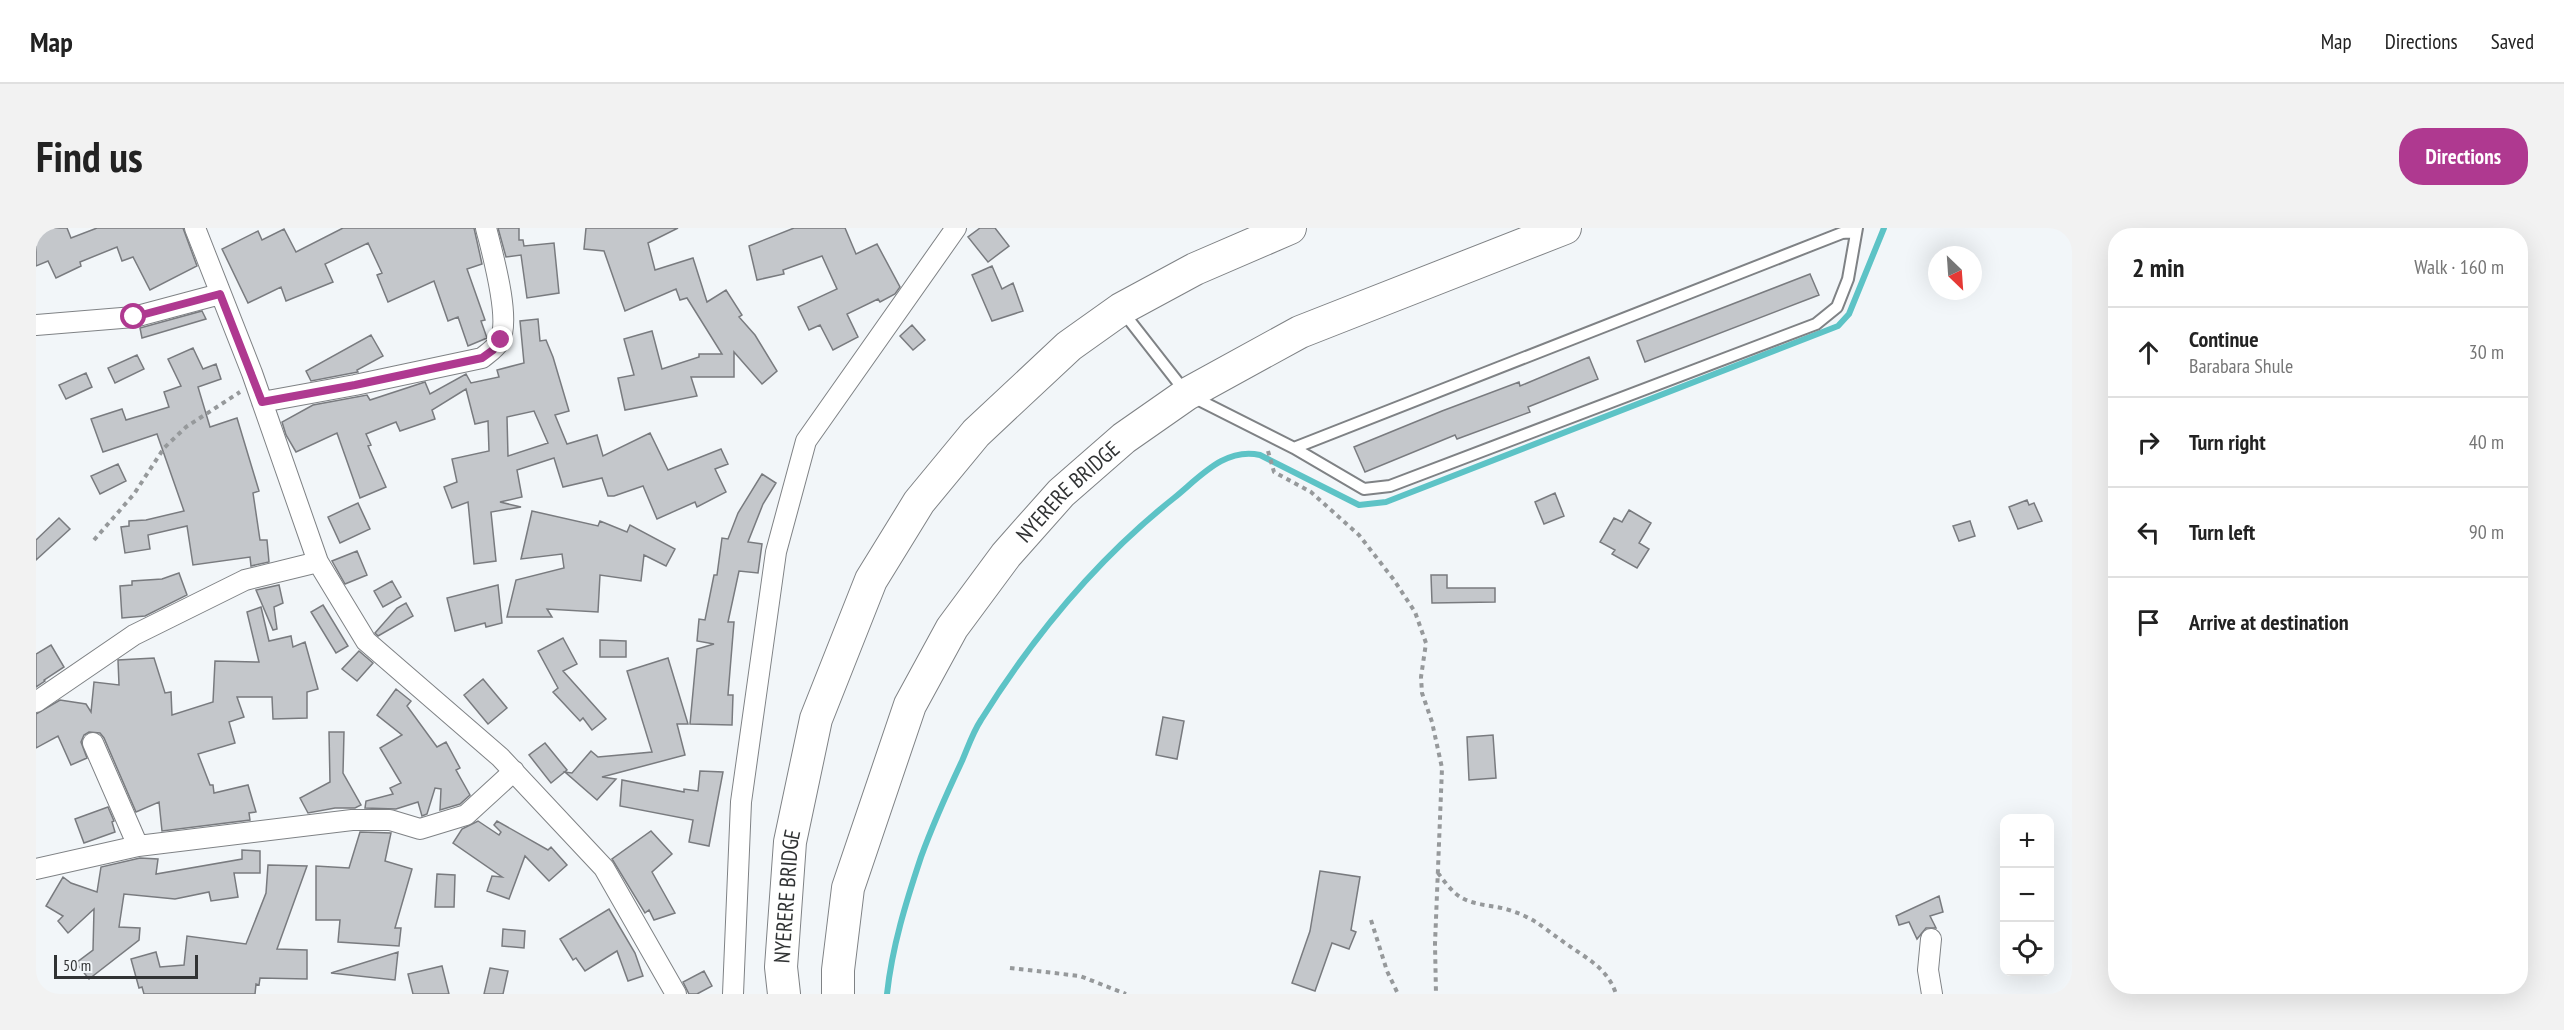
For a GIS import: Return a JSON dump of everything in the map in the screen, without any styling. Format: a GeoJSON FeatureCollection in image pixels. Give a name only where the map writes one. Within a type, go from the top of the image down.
{"type":"FeatureCollection","features":[{"type":"Feature","properties":{"kind":"main road","name":"NYERERE BRIDGE"},"geometry":{"type":"LineString","coordinates":[[784,994],[781,967],[790,842],[816,720],[871,580],[919,502],[976,433],[1069,346],[1121,309],[1194,269],[1290,228]]}},
{"type":"Feature","properties":{"kind":"main road","name":"NYERERE BRIDGE"},"geometry":{"type":"LineString","coordinates":[[838,994],[838,970],[848,888],[910,705],[952,628],[1006,555],[1061,493],[1124,438],[1187,394],[1300,333],[1564,228]]}},
{"type":"Feature","properties":{"kind":"street"},"geometry":{"type":"LineString","coordinates":[[195,228],[256,382],[318,562],[366,640],[500,757],[604,868],[675,994]]}},
{"type":"Feature","properties":{"kind":"street"},"geometry":{"type":"LineString","coordinates":[[262,402],[482,358],[493,350],[501,340],[502,323],[499,281],[486,228]]}},
{"type":"Feature","properties":{"kind":"street"},"geometry":{"type":"LineString","coordinates":[[733,994],[741,802],[776,552],[806,441],[956,228]]}},
{"type":"Feature","properties":{"kind":"street"},"geometry":{"type":"LineString","coordinates":[[36,325],[134,317],[220,294]]}},
{"type":"Feature","properties":{"kind":"street"},"geometry":{"type":"LineString","coordinates":[[36,702],[134,635],[246,580],[318,562]]}},
{"type":"Feature","properties":{"kind":"street"},"geometry":{"type":"LineString","coordinates":[[93,743],[138,846]]}},
{"type":"Feature","properties":{"kind":"street"},"geometry":{"type":"LineString","coordinates":[[36,869],[138,846],[352,820],[390,820],[420,829],[466,815],[514,771]]}},
{"type":"Feature","properties":{"kind":"street"},"geometry":{"type":"LineString","coordinates":[[1930,939],[1928,970],[1932,994]]}},
{"type":"Feature","properties":{"kind":"lane"},"geometry":{"type":"LineString","coordinates":[[1121,309],[1187,394],[1294,448],[1364,489],[1390,486],[1816,324],[1837,307],[1841,298],[1848,279],[1856,230],[1842,233],[1294,448]]}},
{"type":"Feature","properties":{"kind":"path"},"geometry":{"type":"LineString","coordinates":[[94,540],[134,494],[164,448],[219,405],[256,382]]}},
{"type":"Feature","properties":{"kind":"path"},"geometry":{"type":"LineString","coordinates":[[1272,459],[1274,472],[1311,492],[1359,535],[1394,580],[1415,612],[1426,644],[1421,677],[1422,693],[1432,722],[1442,768],[1437,873],[1436,994]]}},
{"type":"Feature","properties":{"kind":"path"},"geometry":{"type":"LineString","coordinates":[[1437,873],[1463,899],[1507,909],[1538,921],[1604,971],[1616,994]]}},
{"type":"Feature","properties":{"kind":"path"},"geometry":{"type":"LineString","coordinates":[[1371,920],[1387,971],[1398,994]]}},
{"type":"Feature","properties":{"kind":"path"},"geometry":{"type":"LineString","coordinates":[[1010,968],[1080,976],[1126,994]]}},
{"type":"Feature","properties":{"kind":"building"},"geometry":{"type":"Polygon","coordinates":[[[36,228],[67,228],[71,238],[97,228],[183,228],[197,266],[150,290],[133,257],[122,261],[117,247],[80,262],[81,266],[56,278],[48,261],[36,266],[36,228]]]}},
{"type":"Feature","properties":{"kind":"building"},"geometry":{"type":"Polygon","coordinates":[[[343,228],[474,228],[482,264],[467,269],[485,320],[481,321],[487,338],[468,346],[458,317],[448,321],[434,281],[388,302],[377,275],[382,273],[368,243],[325,264],[333,282],[286,301],[281,287],[248,303],[222,249],[258,231],[262,240],[284,229],[296,252],[343,228]]]}},
{"type":"Feature","properties":{"kind":"building"},"geometry":{"type":"Polygon","coordinates":[[[498,228],[519,228],[519,240],[523,240],[524,246],[554,243],[559,293],[527,298],[521,255],[506,257],[498,228]]]}},
{"type":"Feature","properties":{"kind":"building"},"geometry":{"type":"Polygon","coordinates":[[[586,228],[678,228],[648,243],[655,270],[693,258],[707,302],[726,290],[742,315],[739,317],[755,335],[777,371],[762,384],[734,352],[734,377],[691,377],[697,396],[625,410],[618,378],[634,375],[624,339],[652,331],[662,369],[699,357],[699,354],[722,354],[687,298],[680,300],[676,289],[625,311],[604,251],[584,249],[586,228]]]}},
{"type":"Feature","properties":{"kind":"building"},"geometry":{"type":"Polygon","coordinates":[[[794,228],[845,228],[856,254],[877,244],[900,287],[895,294],[880,302],[878,299],[847,314],[858,337],[833,350],[820,325],[809,330],[798,307],[837,289],[822,256],[783,270],[784,274],[757,280],[749,246],[794,228]]]}},
{"type":"Feature","properties":{"kind":"building"},"geometry":{"type":"Polygon","coordinates":[[[980,228],[995,228],[1009,246],[988,262],[968,237],[980,228]]]}},
{"type":"Feature","properties":{"kind":"building"},"geometry":{"type":"Polygon","coordinates":[[[992,266],[1002,289],[1013,283],[1023,311],[992,321],[972,275],[992,266]]]}},
{"type":"Feature","properties":{"kind":"building"},"geometry":{"type":"Polygon","coordinates":[[[1810,274],[1819,295],[1645,362],[1637,341],[1810,274]]]}},
{"type":"Feature","properties":{"kind":"building"},"geometry":{"type":"Polygon","coordinates":[[[202,311],[206,319],[142,338],[140,328],[202,311]]]}},
{"type":"Feature","properties":{"kind":"building"},"geometry":{"type":"Polygon","coordinates":[[[538,319],[540,341],[546,340],[553,357],[569,411],[555,415],[567,444],[597,435],[603,456],[650,433],[668,470],[721,449],[728,464],[715,469],[726,492],[697,507],[695,502],[657,519],[643,486],[614,496],[608,496],[602,478],[563,487],[554,458],[517,470],[522,497],[500,502],[521,507],[491,512],[496,561],[474,564],[468,502],[452,508],[444,487],[457,482],[452,459],[489,451],[488,421],[475,424],[466,389],[432,410],[435,419],[400,431],[396,422],[366,434],[371,445],[368,446],[386,487],[360,498],[337,433],[296,452],[286,435],[282,422],[313,405],[367,395],[370,400],[425,382],[430,394],[466,374],[471,383],[499,377],[497,370],[524,363],[520,321],[538,319]],[[534,411],[507,417],[508,456],[548,443],[534,411]]]}},
{"type":"Feature","properties":{"kind":"building"},"geometry":{"type":"Polygon","coordinates":[[[912,325],[925,340],[913,350],[900,336],[912,325]]]}},
{"type":"Feature","properties":{"kind":"building"},"geometry":{"type":"Polygon","coordinates":[[[371,335],[383,356],[357,370],[358,372],[311,381],[306,371],[371,335]]]}},
{"type":"Feature","properties":{"kind":"building"},"geometry":{"type":"Polygon","coordinates":[[[193,348],[203,369],[216,364],[221,379],[198,387],[210,427],[237,418],[259,491],[253,493],[260,540],[267,540],[269,562],[251,566],[250,557],[193,565],[187,526],[148,535],[150,549],[125,553],[121,527],[129,526],[129,521],[146,520],[184,511],[157,434],[103,452],[91,419],[122,409],[126,420],[169,407],[164,392],[181,386],[168,359],[193,348]]]}},
{"type":"Feature","properties":{"kind":"building"},"geometry":{"type":"Polygon","coordinates":[[[137,355],[144,369],[115,383],[108,368],[137,355]]]}},
{"type":"Feature","properties":{"kind":"building"},"geometry":{"type":"Polygon","coordinates":[[[1589,357],[1598,379],[1528,407],[1530,412],[1457,439],[1455,435],[1365,472],[1354,447],[1519,382],[1520,386],[1589,357]]]}},
{"type":"Feature","properties":{"kind":"building"},"geometry":{"type":"Polygon","coordinates":[[[86,373],[92,387],[66,399],[59,385],[86,373]]]}},
{"type":"Feature","properties":{"kind":"building"},"geometry":{"type":"Polygon","coordinates":[[[118,464],[126,481],[100,494],[91,476],[118,464]]]}},
{"type":"Feature","properties":{"kind":"building"},"geometry":{"type":"Polygon","coordinates":[[[762,474],[776,483],[763,504],[748,542],[762,544],[758,573],[739,571],[728,622],[734,622],[728,695],[733,695],[732,725],[690,724],[697,649],[714,644],[697,641],[699,619],[705,620],[714,575],[717,575],[722,538],[728,539],[738,513],[762,474]]]}},
{"type":"Feature","properties":{"kind":"building"},"geometry":{"type":"Polygon","coordinates":[[[1555,493],[1564,516],[1544,524],[1535,502],[1555,493]]]}},
{"type":"Feature","properties":{"kind":"building"},"geometry":{"type":"Polygon","coordinates":[[[2027,500],[2029,505],[2034,503],[2042,521],[2018,529],[2009,507],[2027,500]]]}},
{"type":"Feature","properties":{"kind":"building"},"geometry":{"type":"Polygon","coordinates":[[[358,503],[370,529],[340,543],[328,517],[358,503]]]}},
{"type":"Feature","properties":{"kind":"building"},"geometry":{"type":"Polygon","coordinates":[[[1629,510],[1651,523],[1639,543],[1649,549],[1637,568],[1612,554],[1615,550],[1600,542],[1614,518],[1622,522],[1629,510]]]}},
{"type":"Feature","properties":{"kind":"building"},"geometry":{"type":"Polygon","coordinates":[[[532,511],[598,526],[600,521],[627,532],[630,525],[675,549],[666,566],[644,555],[641,581],[600,575],[598,612],[547,609],[552,617],[507,617],[516,580],[564,568],[562,554],[521,559],[532,511]]]}},
{"type":"Feature","properties":{"kind":"building"},"geometry":{"type":"Polygon","coordinates":[[[59,518],[70,529],[36,560],[36,540],[59,518]]]}},
{"type":"Feature","properties":{"kind":"building"},"geometry":{"type":"Polygon","coordinates":[[[1970,521],[1975,536],[1959,541],[1953,526],[1970,521]]]}},
{"type":"Feature","properties":{"kind":"building"},"geometry":{"type":"Polygon","coordinates":[[[357,551],[367,575],[345,584],[332,561],[357,551]]]}},
{"type":"Feature","properties":{"kind":"building"},"geometry":{"type":"Polygon","coordinates":[[[179,573],[187,595],[145,616],[122,618],[120,586],[132,585],[132,581],[162,579],[179,573]]]}},
{"type":"Feature","properties":{"kind":"building"},"geometry":{"type":"Polygon","coordinates":[[[1431,575],[1447,575],[1447,588],[1495,588],[1495,602],[1432,603],[1431,575]]]}},
{"type":"Feature","properties":{"kind":"building"},"geometry":{"type":"Polygon","coordinates":[[[392,581],[401,597],[383,607],[374,591],[392,581]]]}},
{"type":"Feature","properties":{"kind":"building"},"geometry":{"type":"Polygon","coordinates":[[[279,585],[283,603],[274,607],[277,629],[273,630],[256,590],[279,585]]]}},
{"type":"Feature","properties":{"kind":"building"},"geometry":{"type":"Polygon","coordinates":[[[498,585],[502,623],[486,627],[485,623],[455,631],[447,598],[498,585]]]}},
{"type":"Feature","properties":{"kind":"building"},"geometry":{"type":"Polygon","coordinates":[[[406,603],[413,616],[378,636],[375,633],[397,608],[406,603]]]}},
{"type":"Feature","properties":{"kind":"building"},"geometry":{"type":"Polygon","coordinates":[[[323,605],[348,646],[336,653],[311,612],[323,605]]]}},
{"type":"Feature","properties":{"kind":"building"},"geometry":{"type":"Polygon","coordinates":[[[261,607],[269,641],[291,636],[293,647],[305,642],[318,689],[307,692],[307,718],[273,719],[272,697],[237,697],[244,717],[229,722],[235,743],[198,754],[210,785],[213,785],[214,793],[248,785],[256,812],[249,813],[250,820],[162,831],[159,802],[136,812],[100,733],[89,732],[84,735],[81,742],[87,758],[71,765],[58,736],[36,748],[36,714],[60,700],[86,704],[91,712],[94,682],[119,685],[118,660],[154,658],[165,693],[171,692],[172,715],[213,702],[215,661],[259,662],[247,612],[261,607]]]}},
{"type":"Feature","properties":{"kind":"building"},"geometry":{"type":"Polygon","coordinates":[[[563,638],[577,664],[563,671],[606,719],[592,730],[583,718],[580,721],[553,692],[558,688],[538,651],[563,638]]]}},
{"type":"Feature","properties":{"kind":"building"},"geometry":{"type":"Polygon","coordinates":[[[600,640],[626,641],[626,657],[600,657],[600,640]]]}},
{"type":"Feature","properties":{"kind":"building"},"geometry":{"type":"Polygon","coordinates":[[[51,645],[64,667],[36,687],[36,654],[51,645]]]}},
{"type":"Feature","properties":{"kind":"building"},"geometry":{"type":"Polygon","coordinates":[[[359,651],[373,663],[357,681],[342,669],[359,651]]]}},
{"type":"Feature","properties":{"kind":"building"},"geometry":{"type":"Polygon","coordinates":[[[668,658],[688,724],[677,724],[685,755],[602,777],[616,779],[597,800],[565,772],[572,773],[591,751],[598,757],[652,752],[627,671],[668,658]]]}},
{"type":"Feature","properties":{"kind":"building"},"geometry":{"type":"Polygon","coordinates":[[[483,679],[507,708],[488,724],[464,695],[483,679]]]}},
{"type":"Feature","properties":{"kind":"building"},"geometry":{"type":"Polygon","coordinates":[[[396,689],[411,701],[407,706],[437,747],[446,742],[460,768],[456,770],[470,795],[460,804],[440,810],[441,789],[435,788],[427,814],[422,816],[418,802],[396,809],[365,808],[366,801],[393,794],[390,788],[401,783],[380,748],[402,735],[377,715],[396,689]]]}},
{"type":"Feature","properties":{"kind":"building"},"geometry":{"type":"Polygon","coordinates":[[[1163,717],[1184,721],[1177,759],[1156,755],[1163,717]]]}},
{"type":"Feature","properties":{"kind":"building"},"geometry":{"type":"Polygon","coordinates":[[[329,732],[344,732],[343,773],[361,805],[355,808],[335,808],[308,813],[300,798],[330,782],[329,732]]]}},
{"type":"Feature","properties":{"kind":"building"},"geometry":{"type":"Polygon","coordinates":[[[1493,735],[1496,778],[1469,780],[1467,737],[1493,735]]]}},
{"type":"Feature","properties":{"kind":"building"},"geometry":{"type":"Polygon","coordinates":[[[545,743],[567,770],[551,783],[529,755],[545,743]]]}},
{"type":"Feature","properties":{"kind":"building"},"geometry":{"type":"Polygon","coordinates":[[[700,771],[723,772],[709,846],[689,842],[693,820],[620,806],[622,780],[684,792],[684,789],[698,791],[700,771]]]}},
{"type":"Feature","properties":{"kind":"building"},"geometry":{"type":"Polygon","coordinates":[[[108,807],[114,821],[112,822],[115,832],[84,843],[75,819],[108,807]]]}},
{"type":"Feature","properties":{"kind":"building"},"geometry":{"type":"Polygon","coordinates":[[[478,821],[499,835],[501,832],[494,825],[497,821],[548,850],[551,847],[567,865],[549,881],[525,856],[509,899],[487,891],[492,876],[502,877],[453,843],[462,829],[478,821]]]}},
{"type":"Feature","properties":{"kind":"building"},"geometry":{"type":"Polygon","coordinates":[[[651,831],[672,854],[652,872],[675,913],[654,920],[649,910],[645,913],[612,859],[651,831]]]}},
{"type":"Feature","properties":{"kind":"building"},"geometry":{"type":"Polygon","coordinates":[[[360,832],[391,833],[385,861],[412,869],[395,928],[401,928],[399,946],[338,942],[340,920],[316,920],[316,866],[349,868],[360,832]]]}},
{"type":"Feature","properties":{"kind":"building"},"geometry":{"type":"Polygon","coordinates":[[[242,850],[260,851],[260,873],[234,873],[238,897],[211,901],[209,892],[175,899],[124,894],[119,927],[140,928],[139,940],[89,979],[76,963],[93,950],[94,909],[68,933],[58,921],[63,916],[46,906],[63,877],[71,883],[97,892],[101,867],[140,858],[158,859],[156,874],[242,859],[242,850]]]}},
{"type":"Feature","properties":{"kind":"building"},"geometry":{"type":"Polygon","coordinates":[[[268,865],[307,866],[277,949],[307,950],[307,979],[260,978],[259,985],[256,984],[255,994],[144,994],[142,987],[139,988],[131,959],[156,952],[160,967],[184,965],[187,936],[246,944],[266,893],[268,865]]]}},
{"type":"Feature","properties":{"kind":"building"},"geometry":{"type":"Polygon","coordinates":[[[1320,871],[1360,877],[1351,930],[1356,932],[1349,949],[1332,943],[1315,991],[1292,983],[1310,931],[1320,871]]]}},
{"type":"Feature","properties":{"kind":"building"},"geometry":{"type":"Polygon","coordinates":[[[437,874],[455,875],[454,907],[435,907],[437,874]]]}},
{"type":"Feature","properties":{"kind":"building"},"geometry":{"type":"Polygon","coordinates":[[[1939,896],[1943,912],[1930,916],[1936,928],[1926,928],[1917,939],[1909,922],[1899,925],[1896,916],[1939,896]]]}},
{"type":"Feature","properties":{"kind":"building"},"geometry":{"type":"Polygon","coordinates":[[[609,909],[635,953],[643,976],[628,981],[617,951],[585,971],[576,958],[573,960],[560,939],[609,909]]]}},
{"type":"Feature","properties":{"kind":"building"},"geometry":{"type":"Polygon","coordinates":[[[503,929],[525,931],[524,948],[502,946],[503,929]]]}},
{"type":"Feature","properties":{"kind":"building"},"geometry":{"type":"Polygon","coordinates":[[[398,952],[395,980],[331,973],[398,952]]]}},
{"type":"Feature","properties":{"kind":"building"},"geometry":{"type":"Polygon","coordinates":[[[442,966],[449,994],[413,994],[408,974],[442,966]]]}},
{"type":"Feature","properties":{"kind":"building"},"geometry":{"type":"Polygon","coordinates":[[[490,968],[508,971],[503,994],[484,994],[490,968]]]}},
{"type":"Feature","properties":{"kind":"building"},"geometry":{"type":"Polygon","coordinates":[[[704,971],[712,986],[697,994],[689,994],[683,982],[704,971]]]}},
{"type":"Feature","properties":{"kind":"waterway"},"geometry":{"type":"LineString","coordinates":[[887,994],[896,942],[921,857],[978,725],[1023,658],[1068,600],[1118,547],[1203,473],[1235,455],[1260,455],[1359,505],[1386,502],[1838,326],[1849,314],[1884,228]]}},
{"type":"Feature","properties":{"kind":"route"},"geometry":{"type":"LineString","coordinates":[[134,317],[220,294],[262,402],[482,358],[501,340]]}}]}
